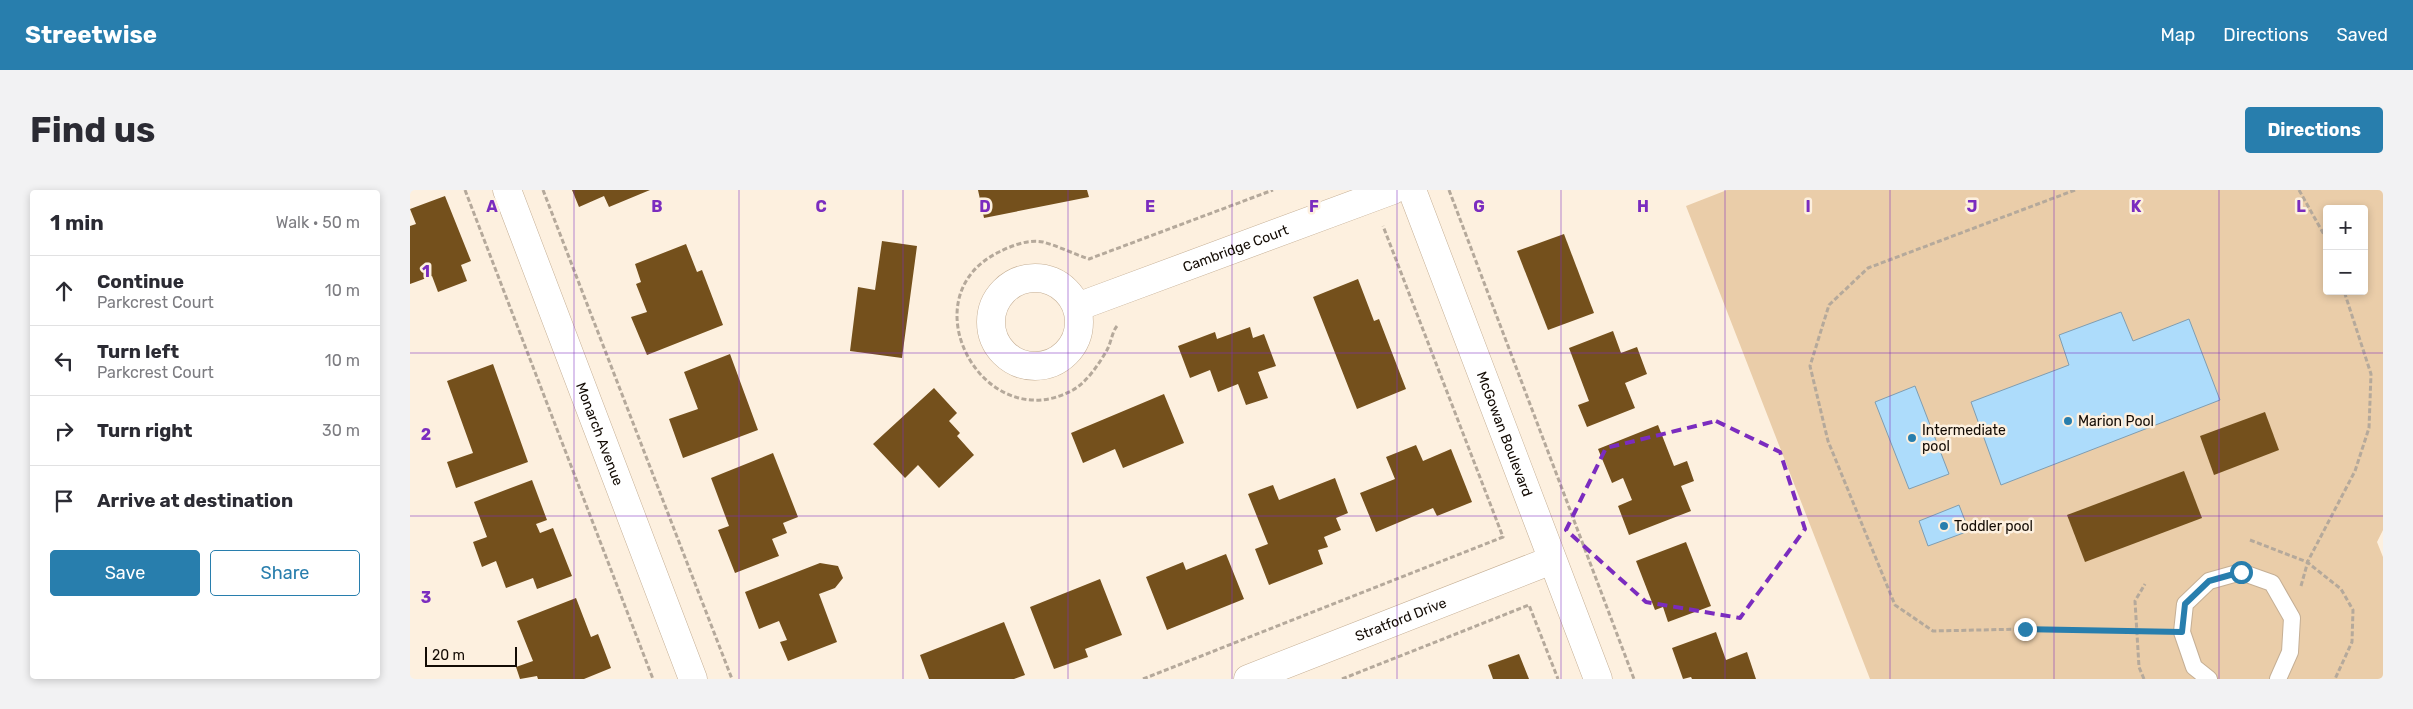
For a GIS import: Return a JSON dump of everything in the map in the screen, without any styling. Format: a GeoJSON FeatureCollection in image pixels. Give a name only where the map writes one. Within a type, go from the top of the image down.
{"type":"FeatureCollection","features":[{"type":"Feature","properties":{"kind":"street","name":"Monarch Avenue"},"geometry":{"type":"LineString","coordinates":[[507,190],[694,679]]}},
{"type":"Feature","properties":{"kind":"street","name":"Cambridge Court"},"geometry":{"type":"LineString","coordinates":[[1077,307],[1393,190]]}},
{"type":"Feature","properties":{"kind":"street","name":"McGowan Boulevard"},"geometry":{"type":"LineString","coordinates":[[1412,190],[1598,679]]}},
{"type":"Feature","properties":{"kind":"street","name":"Stratford Drive"},"geometry":{"type":"LineString","coordinates":[[1248,679],[1552,560]]}},
{"type":"Feature","properties":{"kind":"lane"},"geometry":{"type":"LineString","coordinates":[[2209,679],[2194,666],[2182,632],[2185,604],[2209,581],[2241,572],[2272,583],[2292,618],[2290,652],[2278,679]]}},
{"type":"Feature","properties":{"kind":"path"},"geometry":{"type":"LineString","coordinates":[[465,190],[654,679]]}},
{"type":"Feature","properties":{"kind":"path"},"geometry":{"type":"LineString","coordinates":[[543,190],[732,679]]}},
{"type":"Feature","properties":{"kind":"path"},"geometry":{"type":"LineString","coordinates":[[1125,323],[1116,327],[1108,349],[1092,373],[1074,390],[1053,398],[1031,400],[1007,394],[984,380],[968,359],[958,335],[958,303],[968,275],[990,256],[1014,245],[1041,242],[1089,259],[1273,190]]}},
{"type":"Feature","properties":{"kind":"path"},"geometry":{"type":"LineString","coordinates":[[1449,190],[1634,679]]}},
{"type":"Feature","properties":{"kind":"path"},"geometry":{"type":"LineString","coordinates":[[2074,190],[1868,268],[1829,305],[1810,366],[1828,441],[1895,605],[1934,631],[2025,629],[2182,632]]}},
{"type":"Feature","properties":{"kind":"path"},"geometry":{"type":"LineString","coordinates":[[2299,190],[2323,233]]}},
{"type":"Feature","properties":{"kind":"path"},"geometry":{"type":"LineString","coordinates":[[1143,679],[1503,537],[1384,225],[1374,229]]}},
{"type":"Feature","properties":{"kind":"path"},"geometry":{"type":"LineString","coordinates":[[2292,618],[2308,562],[2355,470],[2370,428],[2371,374],[2345,295]]}},
{"type":"Feature","properties":{"kind":"path"},"geometry":{"type":"LineString","coordinates":[[2250,540],[2308,562],[2341,589],[2353,610],[2352,642],[2335,679]]}},
{"type":"Feature","properties":{"kind":"path"},"geometry":{"type":"LineString","coordinates":[[2144,679],[2139,667],[2135,600],[2145,584]]}},
{"type":"Feature","properties":{"kind":"path"},"geometry":{"type":"LineString","coordinates":[[1342,679],[1529,605],[1558,679]]}},
{"type":"Feature","properties":{"kind":"highlighted area"},"geometry":{"type":"Polygon","coordinates":[[[1716,421],[1780,452],[1805,529],[1740,618],[1646,602],[1566,530],[1606,448],[1716,421]]]}},
{"type":"Feature","properties":{"kind":"shaded area"},"geometry":{"type":"Polygon","coordinates":[[[1727,190],[2383,190],[2383,530],[2377,542],[2383,557],[2383,679],[1870,679],[1686,206],[1727,190]]]}},
{"type":"Feature","properties":{"kind":"water","name":"Marion Pool"},"geometry":{"type":"Polygon","coordinates":[[[2121,312],[2133,341],[2189,319],[2220,400],[2001,485],[1971,402],[2069,365],[2059,335],[2121,312]]]}},
{"type":"Feature","properties":{"kind":"water","name":"Intermediate pool"},"geometry":{"type":"Polygon","coordinates":[[[1915,386],[1949,474],[1909,489],[1875,402],[1915,386]]]}},
{"type":"Feature","properties":{"kind":"water","name":"Toddler pool"},"geometry":{"type":"Polygon","coordinates":[[[1959,505],[1969,531],[1928,546],[1919,521],[1959,505]]]}},
{"type":"Feature","properties":{"kind":"building"},"geometry":{"type":"Polygon","coordinates":[[[572,190],[650,190],[609,207],[604,196],[579,207],[572,190]]]}},
{"type":"Feature","properties":{"kind":"building"},"geometry":{"type":"Polygon","coordinates":[[[978,190],[1087,190],[1089,197],[984,218],[978,190]]]}},
{"type":"Feature","properties":{"kind":"building"},"geometry":{"type":"Polygon","coordinates":[[[445,196],[471,261],[461,265],[467,281],[438,292],[432,276],[410,284],[410,226],[416,224],[410,209],[445,196]]]}},
{"type":"Feature","properties":{"kind":"building"},"geometry":{"type":"Polygon","coordinates":[[[1564,234],[1594,313],[1548,330],[1517,251],[1564,234]]]}},
{"type":"Feature","properties":{"kind":"building"},"geometry":{"type":"Polygon","coordinates":[[[882,241],[917,246],[902,358],[850,351],[858,287],[875,290],[882,241]]]}},
{"type":"Feature","properties":{"kind":"building"},"geometry":{"type":"Polygon","coordinates":[[[686,244],[697,272],[702,270],[723,325],[647,355],[631,317],[647,312],[636,284],[641,282],[635,264],[686,244]]]}},
{"type":"Feature","properties":{"kind":"building"},"geometry":{"type":"Polygon","coordinates":[[[1358,279],[1374,321],[1379,319],[1406,389],[1357,409],[1313,297],[1358,279]]]}},
{"type":"Feature","properties":{"kind":"building"},"geometry":{"type":"Polygon","coordinates":[[[1250,327],[1253,338],[1264,334],[1276,366],[1258,372],[1268,398],[1246,405],[1238,384],[1218,392],[1210,370],[1190,378],[1178,346],[1215,332],[1217,339],[1250,327]]]}},
{"type":"Feature","properties":{"kind":"building"},"geometry":{"type":"Polygon","coordinates":[[[1613,331],[1621,353],[1637,347],[1647,374],[1625,383],[1635,408],[1587,427],[1578,405],[1589,401],[1569,348],[1613,331]]]}},
{"type":"Feature","properties":{"kind":"building"},"geometry":{"type":"Polygon","coordinates":[[[730,354],[758,430],[683,458],[669,419],[698,409],[684,372],[730,354]]]}},
{"type":"Feature","properties":{"kind":"building"},"geometry":{"type":"Polygon","coordinates":[[[493,364],[528,462],[456,488],[447,462],[473,453],[447,381],[493,364]]]}},
{"type":"Feature","properties":{"kind":"building"},"geometry":{"type":"Polygon","coordinates":[[[934,388],[957,413],[949,421],[960,433],[957,436],[974,455],[939,488],[918,465],[905,478],[873,444],[934,388]]]}},
{"type":"Feature","properties":{"kind":"building"},"geometry":{"type":"Polygon","coordinates":[[[1164,394],[1184,443],[1123,468],[1115,449],[1083,463],[1071,433],[1164,394]]]}},
{"type":"Feature","properties":{"kind":"building"},"geometry":{"type":"Polygon","coordinates":[[[2265,412],[2279,450],[2214,475],[2200,436],[2265,412]]]}},
{"type":"Feature","properties":{"kind":"building"},"geometry":{"type":"Polygon","coordinates":[[[1658,425],[1674,466],[1687,461],[1694,481],[1681,486],[1691,511],[1629,535],[1618,506],[1632,500],[1623,478],[1612,483],[1598,449],[1658,425]]]}},
{"type":"Feature","properties":{"kind":"building"},"geometry":{"type":"Polygon","coordinates":[[[1416,445],[1423,461],[1451,449],[1472,502],[1437,516],[1433,508],[1376,532],[1360,493],[1395,479],[1386,457],[1416,445]]]}},
{"type":"Feature","properties":{"kind":"building"},"geometry":{"type":"Polygon","coordinates":[[[773,453],[798,517],[783,523],[787,533],[772,539],[779,556],[735,573],[718,530],[729,526],[711,478],[773,453]]]}},
{"type":"Feature","properties":{"kind":"building"},"geometry":{"type":"Polygon","coordinates":[[[2184,471],[2202,518],[2085,562],[2067,515],[2184,471]]]}},
{"type":"Feature","properties":{"kind":"building"},"geometry":{"type":"Polygon","coordinates":[[[1335,478],[1348,513],[1336,518],[1341,530],[1324,537],[1328,547],[1318,550],[1323,564],[1269,585],[1255,549],[1268,544],[1248,494],[1273,485],[1279,500],[1335,478]]]}},
{"type":"Feature","properties":{"kind":"building"},"geometry":{"type":"Polygon","coordinates":[[[532,480],[547,520],[536,524],[540,533],[553,528],[572,576],[537,589],[533,578],[506,588],[496,561],[482,567],[473,542],[487,537],[474,502],[532,480]]]}},
{"type":"Feature","properties":{"kind":"building"},"geometry":{"type":"Polygon","coordinates":[[[1686,542],[1711,606],[1668,622],[1663,607],[1655,610],[1636,561],[1686,542]]]}},
{"type":"Feature","properties":{"kind":"building"},"geometry":{"type":"Polygon","coordinates":[[[1226,554],[1244,599],[1167,630],[1146,577],[1183,562],[1186,570],[1226,554]]]}},
{"type":"Feature","properties":{"kind":"building"},"geometry":{"type":"Polygon","coordinates":[[[820,563],[838,566],[843,578],[835,588],[819,594],[837,642],[788,661],[780,642],[787,640],[779,621],[759,629],[745,592],[820,563]]]}},
{"type":"Feature","properties":{"kind":"building"},"geometry":{"type":"Polygon","coordinates":[[[1100,579],[1122,635],[1085,649],[1088,657],[1054,669],[1030,607],[1100,579]]]}},
{"type":"Feature","properties":{"kind":"building"},"geometry":{"type":"Polygon","coordinates":[[[576,598],[591,637],[598,634],[611,668],[584,679],[538,679],[537,676],[520,679],[516,667],[533,661],[517,621],[576,598]]]}},
{"type":"Feature","properties":{"kind":"building"},"geometry":{"type":"Polygon","coordinates":[[[1004,622],[1025,675],[1014,679],[929,679],[920,655],[1004,622]]]}},
{"type":"Feature","properties":{"kind":"building"},"geometry":{"type":"Polygon","coordinates":[[[1716,632],[1726,660],[1747,652],[1756,679],[1692,679],[1691,677],[1683,679],[1672,648],[1716,632]]]}},
{"type":"Feature","properties":{"kind":"building"},"geometry":{"type":"Polygon","coordinates":[[[1519,654],[1529,679],[1493,679],[1488,665],[1519,654]]]}},
{"type":"Feature","properties":{"kind":"place","name":"Marion Pool"},"geometry":{"type":"Point","coordinates":[2068,421]}},
{"type":"Feature","properties":{"kind":"place","name":"Intermediate pool"},"geometry":{"type":"Point","coordinates":[1912,438]}},
{"type":"Feature","properties":{"kind":"place","name":"Toddler pool"},"geometry":{"type":"Point","coordinates":[1944,526]}},
{"type":"Feature","properties":{"kind":"route"},"geometry":{"type":"LineString","coordinates":[[2025,629],[2182,632],[2185,604],[2209,581],[2241,572]]}}]}
